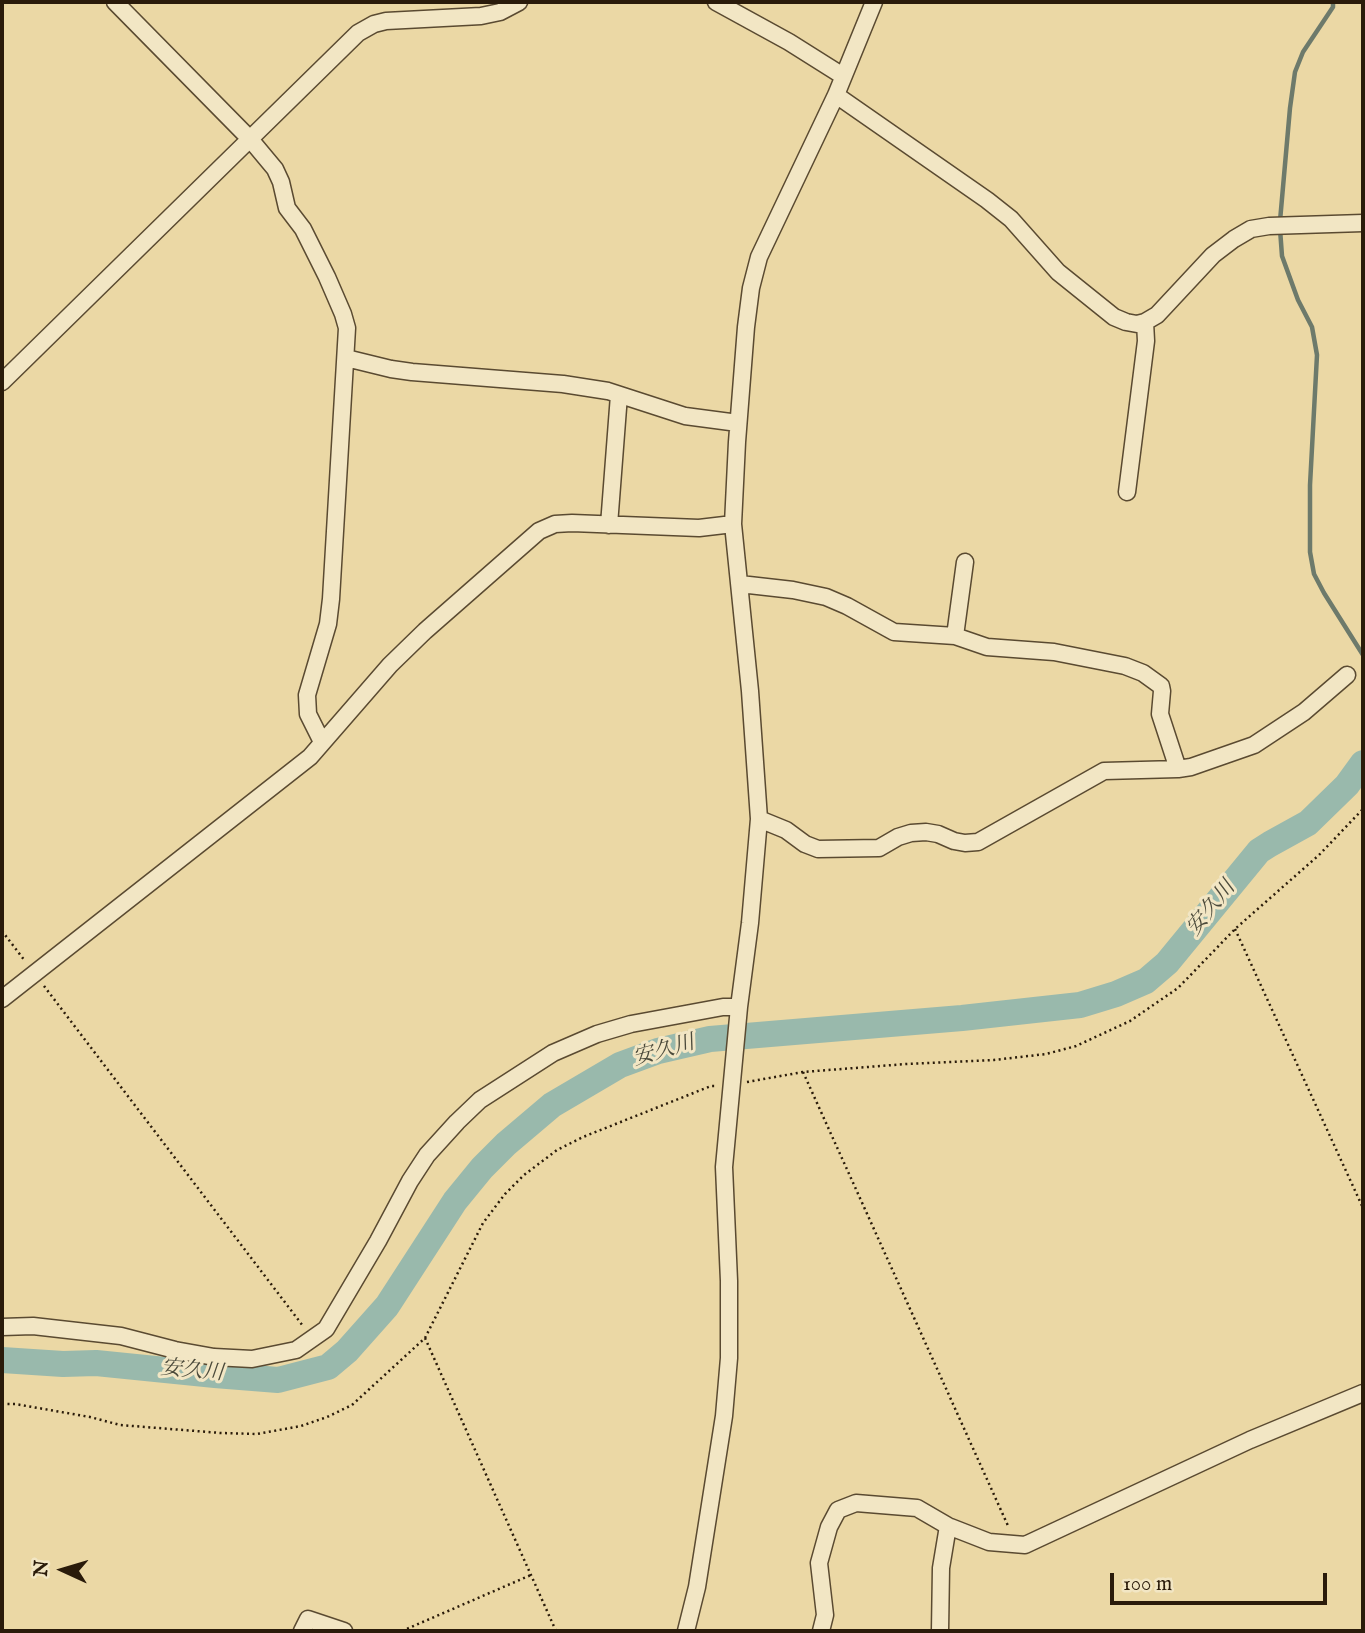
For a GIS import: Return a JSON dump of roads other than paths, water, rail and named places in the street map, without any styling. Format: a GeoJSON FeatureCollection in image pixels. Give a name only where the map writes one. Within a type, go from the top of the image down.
{"type":"FeatureCollection","features":[{"type":"Feature","properties":{"kind":"street"},"geometry":{"type":"LineString","coordinates":[[115,2],[250,139],[275,169],[287,208],[303,229],[327,276],[347,328],[331,599],[328,624],[307,695],[308,714],[322,742]]}},
{"type":"Feature","properties":{"kind":"street"},"geometry":{"type":"LineString","coordinates":[[2,382],[358,33],[374,24],[403,19],[481,16],[500,12],[519,2]]}},
{"type":"Feature","properties":{"kind":"street"},"geometry":{"type":"LineString","coordinates":[[716,2],[789,42],[843,76]]}},
{"type":"Feature","properties":{"kind":"street"},"geometry":{"type":"LineString","coordinates":[[686,1631],[697,1587],[729,1358],[724,1167],[759,820],[756,761],[733,524],[746,327],[751,288],[760,257],[836,95],[874,2]]}},
{"type":"Feature","properties":{"kind":"street"},"geometry":{"type":"LineString","coordinates":[[836,95],[987,200],[1011,219],[1058,272],[1114,317],[1126,323],[1145,322],[1157,314],[1213,255],[1251,229],[1363,223]]}},
{"type":"Feature","properties":{"kind":"street"},"geometry":{"type":"LineString","coordinates":[[1127,492],[1146,341],[1145,322]]}},
{"type":"Feature","properties":{"kind":"street"},"geometry":{"type":"LineString","coordinates":[[346,358],[412,372],[564,384],[608,391],[685,416],[738,423]]}},
{"type":"Feature","properties":{"kind":"street"},"geometry":{"type":"LineString","coordinates":[[609,525],[620,395]]}},
{"type":"Feature","properties":{"kind":"street"},"geometry":{"type":"LineString","coordinates":[[2,999],[310,757],[390,665],[539,531],[555,524],[572,523],[699,528],[733,524]]}},
{"type":"Feature","properties":{"kind":"street"},"geometry":{"type":"LineString","coordinates":[[955,636],[965,562]]}},
{"type":"Feature","properties":{"kind":"street"},"geometry":{"type":"LineString","coordinates":[[740,584],[826,597],[894,632],[955,636],[987,647],[1054,652],[1125,666],[1143,673],[1161,686],[1160,714],[1178,769]]}},
{"type":"Feature","properties":{"kind":"street"},"geometry":{"type":"LineString","coordinates":[[759,820],[786,830],[805,844],[818,849],[879,848],[898,837],[926,832],[954,841],[978,842],[1104,771],[1191,767],[1254,745],[1304,712],[1347,675]]}},
{"type":"Feature","properties":{"kind":"street"},"geometry":{"type":"LineString","coordinates":[[2,1327],[33,1326],[121,1336],[215,1357],[252,1359],[296,1350],[326,1329],[410,1181],[427,1156],[480,1100],[553,1053],[597,1034],[631,1024],[723,1007],[739,1007]]}},
{"type":"Feature","properties":{"kind":"street"},"geometry":{"type":"LineString","coordinates":[[821,1631],[825,1615],[819,1563],[828,1527],[838,1510],[856,1503],[917,1508],[948,1526],[989,1542],[1025,1545],[1250,1440],[1363,1393]]}},
{"type":"Feature","properties":{"kind":"street"},"geometry":{"type":"LineString","coordinates":[[940,1631],[941,1568],[948,1526]]}},
{"type":"Feature","properties":{"kind":"street"},"geometry":{"type":"LineString","coordinates":[[302,1631],[308,1619],[344,1631]]}},
{"type":"Feature","properties":{"kind":"waterway"},"geometry":{"type":"LineString","coordinates":[[1280,221],[1295,72],[1303,52],[1333,7],[1333,2]]}},
{"type":"Feature","properties":{"kind":"waterway"},"geometry":{"type":"LineString","coordinates":[[1280,229],[1282,256],[1298,300],[1312,327],[1317,355],[1310,485],[1310,552],[1314,574],[1363,655]]}},
{"type":"Feature","properties":{"kind":"waterway","name":"安久川"},"geometry":{"type":"LineString","coordinates":[[2,1360],[96,1363],[278,1380],[328,1367],[347,1351],[387,1306],[455,1201],[482,1168],[552,1105],[620,1065],[658,1051],[710,1039],[962,1018],[1080,1005],[1116,994],[1146,981],[1167,963],[1259,851],[1308,823],[1347,785],[1363,763]]}}]}
